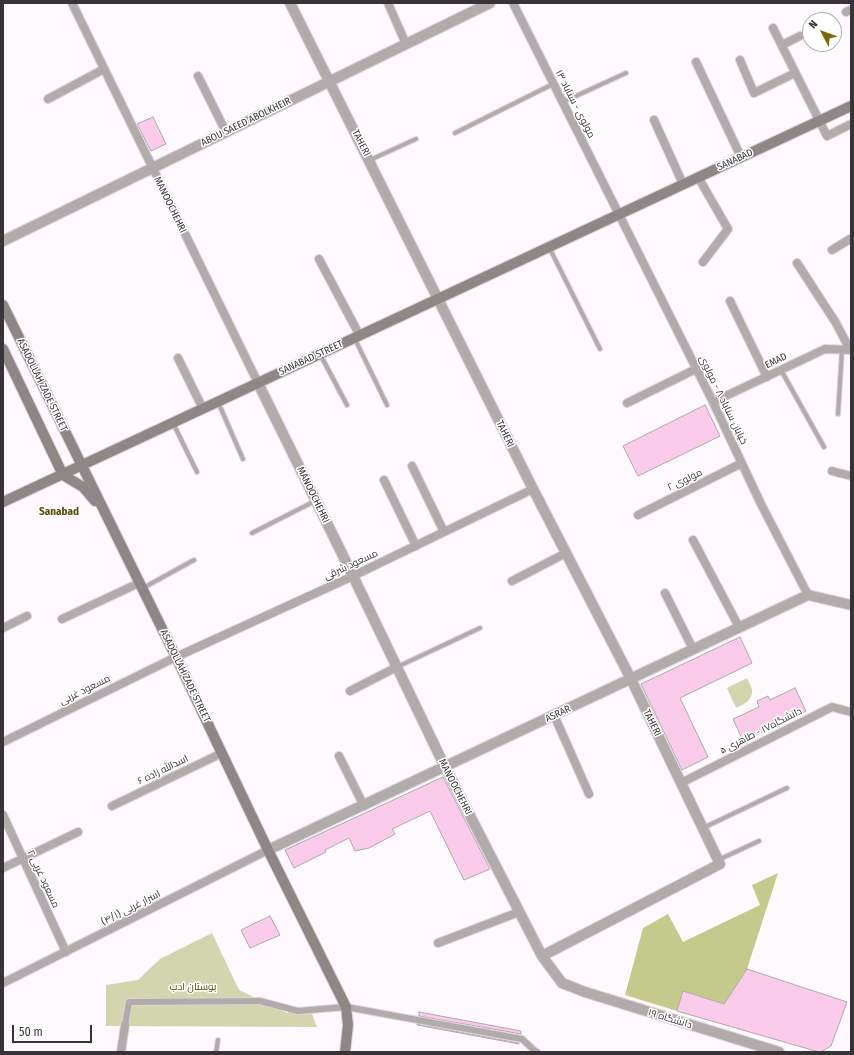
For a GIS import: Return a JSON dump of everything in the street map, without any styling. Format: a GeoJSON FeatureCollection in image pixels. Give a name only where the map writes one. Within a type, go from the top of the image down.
{"type":"FeatureCollection","features":[{"type":"Feature","properties":{"kind":"main road","name":"SANABAD"},"geometry":{"type":"LineString","coordinates":[[619,214],[851,106]]}},
{"type":"Feature","properties":{"kind":"main road","name":"SANABAD STREET"},"geometry":{"type":"LineString","coordinates":[[3,502],[619,214]]}},
{"type":"Feature","properties":{"kind":"main road","name":"ASADOLLAH ZADE STREET"},"geometry":{"type":"LineString","coordinates":[[3,305],[176,657],[268,850],[346,1006],[348,1024],[345,1052]]}},
{"type":"Feature","properties":{"kind":"main road","name":"ASADOLLAH ZADE STREET"},"geometry":{"type":"LineString","coordinates":[[3,349],[63,475]]}},
{"type":"Feature","properties":{"kind":"main road"},"geometry":{"type":"LineString","coordinates":[[63,475],[83,487],[106,515]]}},
{"type":"Feature","properties":{"kind":"street","name":"MANOOCHEHRI"},"geometry":{"type":"LineString","coordinates":[[72,3],[316,500],[445,767],[542,956],[562,983]]}},
{"type":"Feature","properties":{"kind":"street","name":"TAHERI"},"geometry":{"type":"LineString","coordinates":[[290,3],[682,783],[719,862]]}},
{"type":"Feature","properties":{"kind":"street"},"geometry":{"type":"LineString","coordinates":[[388,3],[406,44]]}},
{"type":"Feature","properties":{"kind":"street","name":"ABOU SAEED ABOLKHEIR"},"geometry":{"type":"LineString","coordinates":[[3,241],[490,3]]}},
{"type":"Feature","properties":{"kind":"street","name":"مولوی - سناباد ۱۳"},"geometry":{"type":"LineString","coordinates":[[513,3],[619,214]]}},
{"type":"Feature","properties":{"kind":"street"},"geometry":{"type":"LineString","coordinates":[[773,28],[827,136],[851,124]]}},
{"type":"Feature","properties":{"kind":"street"},"geometry":{"type":"LineString","coordinates":[[782,45],[800,36]]}},
{"type":"Feature","properties":{"kind":"street"},"geometry":{"type":"LineString","coordinates":[[740,60],[754,93],[795,73]]}},
{"type":"Feature","properties":{"kind":"street"},"geometry":{"type":"LineString","coordinates":[[696,62],[741,157]]}},
{"type":"Feature","properties":{"kind":"street"},"geometry":{"type":"LineString","coordinates":[[48,99],[104,69]]}},
{"type":"Feature","properties":{"kind":"street"},"geometry":{"type":"LineString","coordinates":[[198,76],[226,132]]}},
{"type":"Feature","properties":{"kind":"street"},"geometry":{"type":"LineString","coordinates":[[654,120],[683,184]]}},
{"type":"Feature","properties":{"kind":"street"},"geometry":{"type":"LineString","coordinates":[[698,177],[728,229],[704,262]]}},
{"type":"Feature","properties":{"kind":"street","name":"خیابان سناباد ۸ - مولوی"},"geometry":{"type":"LineString","coordinates":[[619,214],[808,595]]}},
{"type":"Feature","properties":{"kind":"street"},"geometry":{"type":"LineString","coordinates":[[832,250],[849,239]]}},
{"type":"Feature","properties":{"kind":"street"},"geometry":{"type":"LineString","coordinates":[[319,259],[357,337]]}},
{"type":"Feature","properties":{"kind":"street"},"geometry":{"type":"LineString","coordinates":[[797,263],[836,323],[848,350]]}},
{"type":"Feature","properties":{"kind":"street"},"geometry":{"type":"LineString","coordinates":[[730,301],[767,377]]}},
{"type":"Feature","properties":{"kind":"street","name":"EMAD"},"geometry":{"type":"LineString","coordinates":[[713,402],[825,349],[848,350]]}},
{"type":"Feature","properties":{"kind":"street"},"geometry":{"type":"LineString","coordinates":[[178,358],[203,409]]}},
{"type":"Feature","properties":{"kind":"street"},"geometry":{"type":"LineString","coordinates":[[627,403],[696,369]]}},
{"type":"Feature","properties":{"kind":"street","name":"مولوی ۲"},"geometry":{"type":"LineString","coordinates":[[638,514],[742,463]]}},
{"type":"Feature","properties":{"kind":"street"},"geometry":{"type":"LineString","coordinates":[[412,466],[444,532]]}},
{"type":"Feature","properties":{"kind":"street"},"geometry":{"type":"LineString","coordinates":[[832,471],[851,476]]}},
{"type":"Feature","properties":{"kind":"street"},"geometry":{"type":"LineString","coordinates":[[384,480],[416,546]]}},
{"type":"Feature","properties":{"kind":"street","name":"مسعود شرقی"},"geometry":{"type":"LineString","coordinates":[[176,657],[353,576],[533,489]]}},
{"type":"Feature","properties":{"kind":"street"},"geometry":{"type":"LineString","coordinates":[[693,540],[739,627]]}},
{"type":"Feature","properties":{"kind":"street"},"geometry":{"type":"LineString","coordinates":[[512,581],[566,553]]}},
{"type":"Feature","properties":{"kind":"street"},"geometry":{"type":"LineString","coordinates":[[62,620],[141,586]]}},
{"type":"Feature","properties":{"kind":"street"},"geometry":{"type":"LineString","coordinates":[[665,593],[693,649]]}},
{"type":"Feature","properties":{"kind":"street"},"geometry":{"type":"LineString","coordinates":[[808,595],[851,605]]}},
{"type":"Feature","properties":{"kind":"street","name":"ASRAR"},"geometry":{"type":"LineString","coordinates":[[268,850],[364,806],[808,595]]}},
{"type":"Feature","properties":{"kind":"street"},"geometry":{"type":"LineString","coordinates":[[3,628],[27,616]]}},
{"type":"Feature","properties":{"kind":"street","name":"مسعود غربی"},"geometry":{"type":"LineString","coordinates":[[3,742],[176,657]]}},
{"type":"Feature","properties":{"kind":"street"},"geometry":{"type":"LineString","coordinates":[[350,691],[397,667]]}},
{"type":"Feature","properties":{"kind":"street","name":"دانشگاه۱۷ - طاهری ۵"},"geometry":{"type":"LineString","coordinates":[[682,783],[832,707],[851,712]]}},
{"type":"Feature","properties":{"kind":"street"},"geometry":{"type":"LineString","coordinates":[[554,715],[589,794]]}},
{"type":"Feature","properties":{"kind":"street","name":"اسدالله زاده ۶"},"geometry":{"type":"LineString","coordinates":[[112,806],[222,753]]}},
{"type":"Feature","properties":{"kind":"street"},"geometry":{"type":"LineString","coordinates":[[340,756],[364,806]]}},
{"type":"Feature","properties":{"kind":"street","name":"مسعود غربی ۲"},"geometry":{"type":"LineString","coordinates":[[3,815],[66,952]]}},
{"type":"Feature","properties":{"kind":"street"},"geometry":{"type":"LineString","coordinates":[[3,868],[78,832]]}},
{"type":"Feature","properties":{"kind":"street","name":"اسرار غربی (۴/۱)"},"geometry":{"type":"LineString","coordinates":[[3,982],[66,952],[268,850]]}},
{"type":"Feature","properties":{"kind":"street"},"geometry":{"type":"LineString","coordinates":[[542,956],[719,862]]}},
{"type":"Feature","properties":{"kind":"street"},"geometry":{"type":"LineString","coordinates":[[438,943],[520,912]]}},
{"type":"Feature","properties":{"kind":"street","name":"دانشگاه ۱۹"},"geometry":{"type":"LineString","coordinates":[[562,983],[585,992],[779,1052]]}},
{"type":"Feature","properties":{"kind":"street"},"geometry":{"type":"LineString","coordinates":[[121,1052],[129,1002],[260,1001],[298,1011],[346,1006],[522,1039],[537,1052]]}},
{"type":"Feature","properties":{"kind":"lane"},"geometry":{"type":"LineString","coordinates":[[563,102],[626,73]]}},
{"type":"Feature","properties":{"kind":"lane"},"geometry":{"type":"LineString","coordinates":[[455,133],[554,84]]}},
{"type":"Feature","properties":{"kind":"lane"},"geometry":{"type":"LineString","coordinates":[[370,161],[416,139]]}},
{"type":"Feature","properties":{"kind":"lane"},"geometry":{"type":"LineString","coordinates":[[549,247],[600,349]]}},
{"type":"Feature","properties":{"kind":"lane"},"geometry":{"type":"LineString","coordinates":[[357,337],[387,405]]}},
{"type":"Feature","properties":{"kind":"lane"},"geometry":{"type":"LineString","coordinates":[[838,414],[848,350]]}},
{"type":"Feature","properties":{"kind":"lane"},"geometry":{"type":"LineString","coordinates":[[320,354],[347,405]]}},
{"type":"Feature","properties":{"kind":"lane"},"geometry":{"type":"LineString","coordinates":[[781,370],[824,447]]}},
{"type":"Feature","properties":{"kind":"lane"},"geometry":{"type":"LineString","coordinates":[[218,402],[243,459]]}},
{"type":"Feature","properties":{"kind":"lane"},"geometry":{"type":"LineString","coordinates":[[172,423],[197,472]]}},
{"type":"Feature","properties":{"kind":"lane"},"geometry":{"type":"LineString","coordinates":[[252,533],[316,500]]}},
{"type":"Feature","properties":{"kind":"lane"},"geometry":{"type":"LineString","coordinates":[[141,586],[194,560]]}},
{"type":"Feature","properties":{"kind":"lane"},"geometry":{"type":"LineString","coordinates":[[397,667],[480,628]]}},
{"type":"Feature","properties":{"kind":"lane"},"geometry":{"type":"LineString","coordinates":[[702,828],[787,788]]}},
{"type":"Feature","properties":{"kind":"lane"},"geometry":{"type":"LineString","coordinates":[[719,862],[759,841]]}},
{"type":"Feature","properties":{"kind":"lane"},"geometry":{"type":"LineString","coordinates":[[216,1052],[218,1040]]}},
{"type":"Feature","properties":{"kind":"green space"},"geometry":{"type":"Polygon","coordinates":[[[747,678],[752,689],[752,694],[749,700],[736,708],[727,688],[747,678]]]}},
{"type":"Feature","properties":{"kind":"green space"},"geometry":{"type":"Polygon","coordinates":[[[778,873],[747,969],[724,1004],[683,991],[677,1011],[625,995],[643,928],[668,914],[683,942],[760,905],[752,885],[778,873]]]}},
{"type":"Feature","properties":{"kind":"green space","name":"بوستان ادب"},"geometry":{"type":"Polygon","coordinates":[[[212,933],[239,990],[287,1013],[309,1006],[317,1027],[106,1026],[106,985],[138,980],[160,959],[212,933]]]}},
{"type":"Feature","properties":{"kind":"building"},"geometry":{"type":"Polygon","coordinates":[[[153,117],[166,144],[151,151],[137,124],[153,117]]]}},
{"type":"Feature","properties":{"kind":"building"},"geometry":{"type":"Polygon","coordinates":[[[705,405],[720,436],[638,476],[623,446],[705,405]]]}},
{"type":"Feature","properties":{"kind":"building"},"geometry":{"type":"Polygon","coordinates":[[[740,637],[752,663],[680,698],[708,757],[682,770],[641,684],[740,637]]]}},
{"type":"Feature","properties":{"kind":"building"},"geometry":{"type":"Polygon","coordinates":[[[795,688],[806,711],[743,741],[733,719],[759,707],[757,701],[768,696],[770,700],[795,688]]]}},
{"type":"Feature","properties":{"kind":"building"},"geometry":{"type":"Polygon","coordinates":[[[443,777],[490,869],[464,880],[430,811],[392,829],[395,834],[369,848],[355,851],[349,838],[325,850],[326,852],[294,868],[285,850],[443,777]]]}},
{"type":"Feature","properties":{"kind":"building"},"geometry":{"type":"Polygon","coordinates":[[[270,916],[280,935],[250,948],[241,930],[270,916]]]}},
{"type":"Feature","properties":{"kind":"building"},"geometry":{"type":"Polygon","coordinates":[[[747,969],[847,1002],[831,1046],[819,1052],[677,1011],[683,991],[724,1004],[747,969]]]}},
{"type":"Feature","properties":{"kind":"building"},"geometry":{"type":"Polygon","coordinates":[[[419,1012],[521,1031],[521,1034],[419,1016],[419,1012]]]}},
{"type":"Feature","properties":{"kind":"building"},"geometry":{"type":"Polygon","coordinates":[[[417,1025],[519,1043],[519,1044],[417,1025]]]}},
{"type":"Feature","properties":{"kind":"district","name":"Sanabad"},"geometry":{"type":"Point","coordinates":[59,512]}}]}
